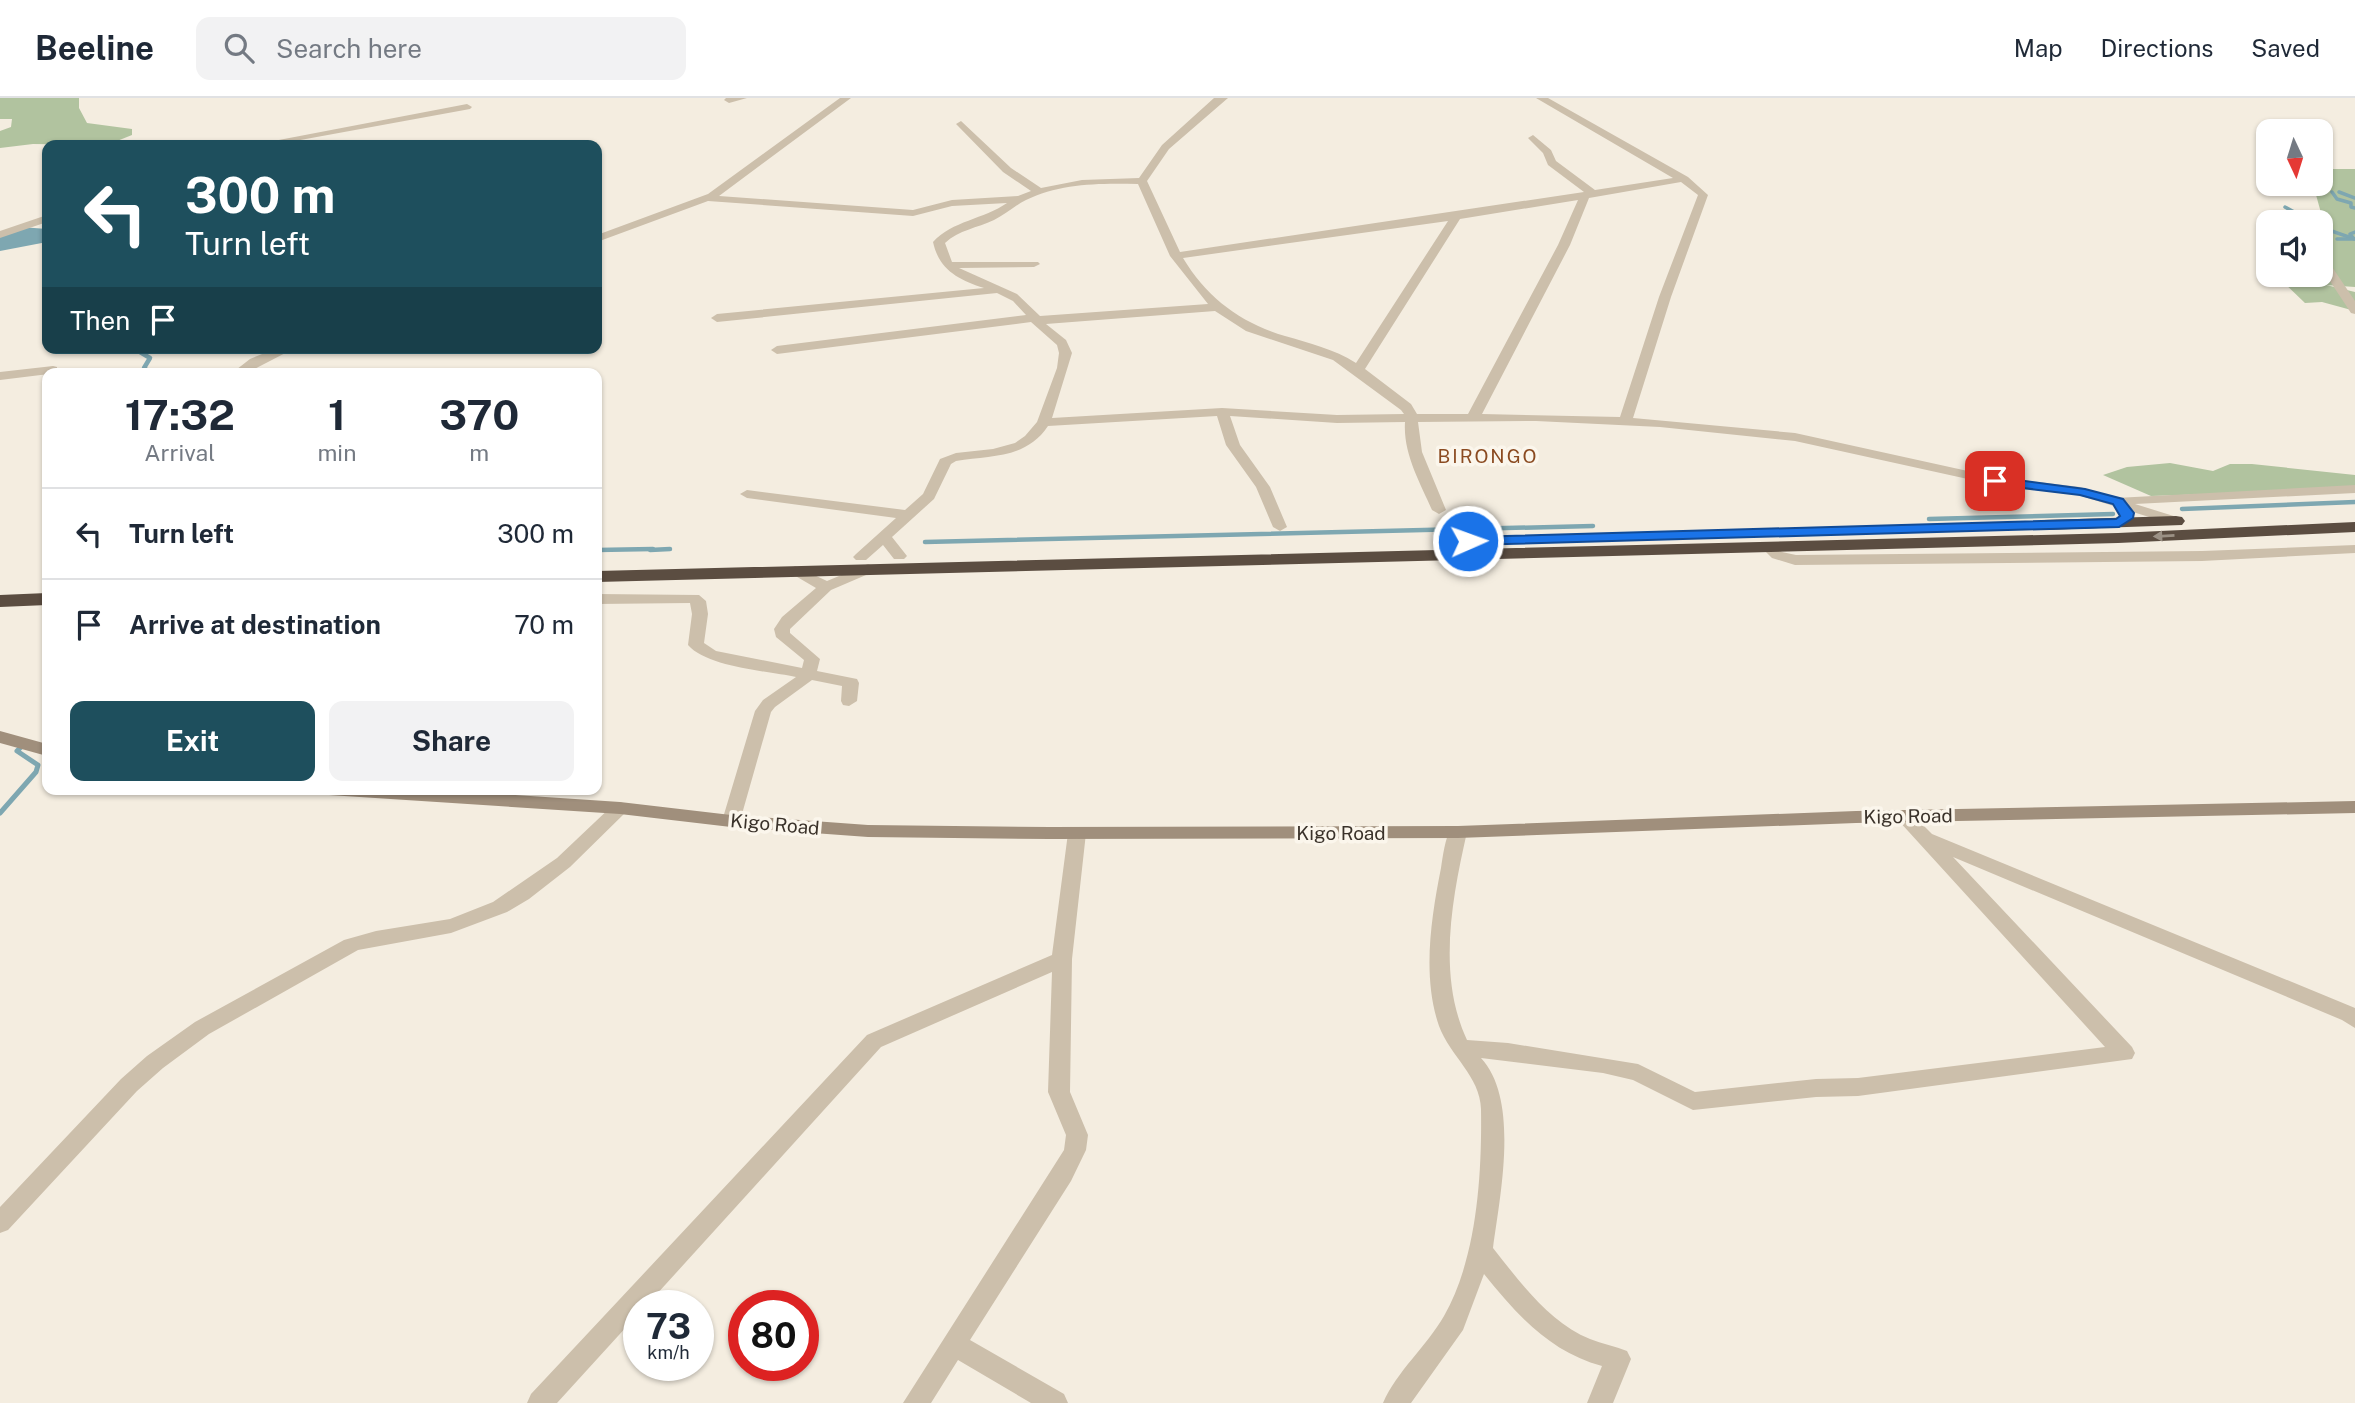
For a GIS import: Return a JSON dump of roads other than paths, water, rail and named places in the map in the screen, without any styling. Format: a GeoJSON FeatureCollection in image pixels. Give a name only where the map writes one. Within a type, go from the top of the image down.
{"type":"FeatureCollection","features":[{"type":"Feature","properties":{"kind":"highway"},"geometry":{"type":"LineString","coordinates":[[602,577],[795,571],[899,556],[2119,523],[2355,514]]}},
{"type":"Feature","properties":{"kind":"highway"},"geometry":{"type":"LineString","coordinates":[[602,563],[864,563],[1768,547],[2118,538],[2355,527]]}},
{"type":"Feature","properties":{"kind":"highway"},"geometry":{"type":"LineString","coordinates":[[0,587],[42,584]]}},
{"type":"Feature","properties":{"kind":"highway"},"geometry":{"type":"LineString","coordinates":[[0,601],[42,598]]}},
{"type":"Feature","properties":{"kind":"street"},"geometry":{"type":"LineString","coordinates":[[729,100],[743,98]]}},
{"type":"Feature","properties":{"kind":"street"},"geometry":{"type":"LineString","coordinates":[[602,237],[708,198],[846,98]]}},
{"type":"Feature","properties":{"kind":"street"},"geometry":{"type":"LineString","coordinates":[[1541,98],[1684,179],[1703,195],[1665,297],[1625,421]]}},
{"type":"Feature","properties":{"kind":"street"},"geometry":{"type":"LineString","coordinates":[[1218,99],[1153,161],[1142,181],[1160,230],[1191,278],[1217,307],[1250,328],[1338,357],[1406,407],[1412,418],[1411,432],[1415,447],[1439,510]]}},
{"type":"Feature","properties":{"kind":"street"},"geometry":{"type":"LineString","coordinates":[[286,140],[467,107]]}},
{"type":"Feature","properties":{"kind":"street"},"geometry":{"type":"LineString","coordinates":[[961,124],[1007,170],[1039,191]]}},
{"type":"Feature","properties":{"kind":"street"},"geometry":{"type":"LineString","coordinates":[[1533,138],[1547,152],[1552,163],[1589,195]]}},
{"type":"Feature","properties":{"kind":"street"},"geometry":{"type":"LineString","coordinates":[[1177,256],[1456,216],[1684,179]]}},
{"type":"Feature","properties":{"kind":"street"},"geometry":{"type":"LineString","coordinates":[[732,821],[763,710],[809,676],[812,659],[786,639],[782,629],[788,620],[826,587],[864,563],[885,537],[933,491],[945,462],[951,458],[1025,445],[1046,422],[1065,354],[1060,341],[1017,299],[964,277],[950,265],[939,247],[944,237],[956,229],[997,215],[1020,199],[1039,191],[1089,182],[1142,181]]}},
{"type":"Feature","properties":{"kind":"street"},"geometry":{"type":"LineString","coordinates":[[1472,418],[1483,402],[1589,195]]}},
{"type":"Feature","properties":{"kind":"street"},"geometry":{"type":"LineString","coordinates":[[708,198],[906,213],[952,203],[1020,199]]}},
{"type":"Feature","properties":{"kind":"street"},"geometry":{"type":"LineString","coordinates":[[1357,372],[1386,320],[1427,265],[1456,216]]}},
{"type":"Feature","properties":{"kind":"street"},"geometry":{"type":"LineString","coordinates":[[0,236],[42,220]]}},
{"type":"Feature","properties":{"kind":"street"},"geometry":{"type":"LineString","coordinates":[[950,265],[1034,264]]}},
{"type":"Feature","properties":{"kind":"street"},"geometry":{"type":"LineString","coordinates":[[2333,277],[2355,310]]}},
{"type":"Feature","properties":{"kind":"street"},"geometry":{"type":"LineString","coordinates":[[717,318],[997,290]]}},
{"type":"Feature","properties":{"kind":"street"},"geometry":{"type":"LineString","coordinates":[[777,351],[1036,319],[1067,320],[1217,307]]}},
{"type":"Feature","properties":{"kind":"street"},"geometry":{"type":"LineString","coordinates":[[245,368],[274,354]]}},
{"type":"Feature","properties":{"kind":"street"},"geometry":{"type":"LineString","coordinates":[[0,376],[42,371]]}},
{"type":"Feature","properties":{"kind":"street"},"geometry":{"type":"LineString","coordinates":[[1046,422],[1222,412],[1337,419],[1546,417],[1625,421],[1795,437],[1995,481],[2080,491],[2175,521]]}},
{"type":"Feature","properties":{"kind":"street"},"geometry":{"type":"LineString","coordinates":[[1222,412],[1239,456],[1263,487],[1280,527]]}},
{"type":"Feature","properties":{"kind":"street"},"geometry":{"type":"LineString","coordinates":[[2118,502],[2125,499],[2355,489]]}},
{"type":"Feature","properties":{"kind":"street"},"geometry":{"type":"LineString","coordinates":[[747,494],[909,515]]}},
{"type":"Feature","properties":{"kind":"street"},"geometry":{"type":"LineString","coordinates":[[2118,502],[2127,513],[2126,518],[2119,523]]}},
{"type":"Feature","properties":{"kind":"street"},"geometry":{"type":"LineString","coordinates":[[885,537],[899,556]]}},
{"type":"Feature","properties":{"kind":"street"},"geometry":{"type":"LineString","coordinates":[[1768,547],[1777,555],[1795,560],[2202,556],[2355,549]]}},
{"type":"Feature","properties":{"kind":"street"},"geometry":{"type":"LineString","coordinates":[[795,571],[826,587]]}},
{"type":"Feature","properties":{"kind":"street"},"geometry":{"type":"LineString","coordinates":[[602,599],[693,598],[698,601],[700,614],[696,645],[711,655],[851,683],[849,701]]}},
{"type":"Feature","properties":{"kind":"street"},"geometry":{"type":"LineString","coordinates":[[0,737],[42,749]]}},
{"type":"Feature","properties":{"kind":"street","name":"Kigo Road"},"geometry":{"type":"LineString","coordinates":[[421,795],[620,808],[732,821],[867,831],[1077,833],[1458,832],[1904,816],[2355,807]]}},
{"type":"Feature","properties":{"kind":"street"},"geometry":{"type":"LineString","coordinates":[[0,1223],[129,1085],[193,1034],[351,945],[452,926],[506,905],[564,863],[620,808]]}},
{"type":"Feature","properties":{"kind":"street"},"geometry":{"type":"LineString","coordinates":[[1460,1048],[1520,1052],[1604,1065],[1639,1073],[1693,1101],[1816,1088],[1858,1087],[2124,1053],[1904,816]]}},
{"type":"Feature","properties":{"kind":"street"},"geometry":{"type":"LineString","coordinates":[[1396,1403],[1454,1322],[1481,1251],[1490,1181],[1492,1106],[1483,1074],[1460,1048],[1450,1024],[1443,991],[1441,963],[1446,895],[1458,832]]}},
{"type":"Feature","properties":{"kind":"street"},"geometry":{"type":"LineString","coordinates":[[916,1403],[1038,1208],[1063,1174],[1075,1150],[1077,1135],[1059,1092],[1062,959],[1077,833]]}},
{"type":"Feature","properties":{"kind":"street"},"geometry":{"type":"LineString","coordinates":[[1924,838],[2353,1016]]}},
{"type":"Feature","properties":{"kind":"street"},"geometry":{"type":"LineString","coordinates":[[540,1403],[874,1041],[1062,959]]}},
{"type":"Feature","properties":{"kind":"street"},"geometry":{"type":"LineString","coordinates":[[1481,1251],[1511,1290],[1539,1319],[1581,1348],[1618,1359],[1600,1403]]}},
{"type":"Feature","properties":{"kind":"street"},"geometry":{"type":"LineString","coordinates":[[954,1344],[1055,1403]]}},
{"type":"Feature","properties":{"kind":"water"},"geometry":{"type":"Polygon","coordinates":[[[21,227],[42,229],[42,243],[0,251],[0,237],[21,227]]]}},
{"type":"Feature","properties":{"kind":"waterway"},"geometry":{"type":"LineString","coordinates":[[2339,192],[2355,198]]}},
{"type":"Feature","properties":{"kind":"waterway"},"geometry":{"type":"LineString","coordinates":[[2333,193],[2337,199],[2351,203],[2351,207],[2355,208]]}},
{"type":"Feature","properties":{"kind":"waterway"},"geometry":{"type":"LineString","coordinates":[[2285,207],[2290,210]]}},
{"type":"Feature","properties":{"kind":"waterway"},"geometry":{"type":"LineString","coordinates":[[2333,231],[2354,239]]}},
{"type":"Feature","properties":{"kind":"waterway"},"geometry":{"type":"LineString","coordinates":[[2354,239],[2350,234],[2355,232]]}},
{"type":"Feature","properties":{"kind":"waterway"},"geometry":{"type":"LineString","coordinates":[[2337,239],[2354,239]]}},
{"type":"Feature","properties":{"kind":"waterway"},"geometry":{"type":"LineString","coordinates":[[143,354],[150,358],[144,368]]}},
{"type":"Feature","properties":{"kind":"waterway"},"geometry":{"type":"LineString","coordinates":[[2182,509],[2355,502]]}},
{"type":"Feature","properties":{"kind":"waterway"},"geometry":{"type":"LineString","coordinates":[[1929,519],[2113,514]]}},
{"type":"Feature","properties":{"kind":"waterway"},"geometry":{"type":"LineString","coordinates":[[925,542],[1593,526]]}},
{"type":"Feature","properties":{"kind":"waterway"},"geometry":{"type":"LineString","coordinates":[[602,550],[653,549]]}},
{"type":"Feature","properties":{"kind":"waterway"},"geometry":{"type":"LineString","coordinates":[[650,550],[670,549]]}},
{"type":"Feature","properties":{"kind":"waterway"},"geometry":{"type":"LineString","coordinates":[[0,813],[36,772],[38,765],[17,751],[21,747]]}},
{"type":"Feature","properties":{"kind":"district","name":"BIRONGO"},"geometry":{"type":"Point","coordinates":[1488,456]}}]}
